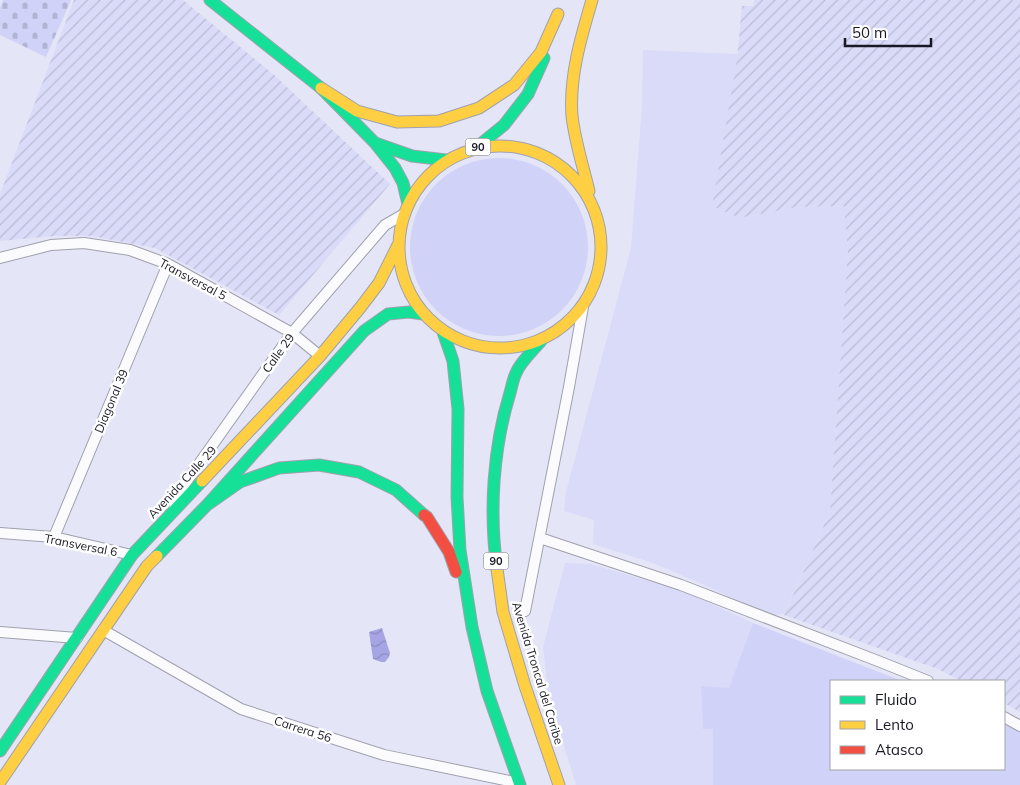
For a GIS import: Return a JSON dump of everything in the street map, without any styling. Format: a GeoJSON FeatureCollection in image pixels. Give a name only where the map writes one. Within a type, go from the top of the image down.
{"type":"FeatureCollection","features":[{"type":"Feature","properties":{"kind":"main road"},"geometry":{"type":"LineString","coordinates":[[210,0],[321,88],[357,110],[397,122],[439,121],[471,111],[479,108],[514,85],[541,52],[558,14]]}},
{"type":"Feature","properties":{"kind":"main road","name":"90"},"geometry":{"type":"LineString","coordinates":[[562,0],[546,55],[528,94],[504,125],[477,147],[446,160],[424,179],[406,209],[400,229],[398,246],[401,270],[409,293],[423,314],[444,332],[462,342],[482,348],[522,347],[542,340],[564,326],[583,307],[594,287],[600,266],[599,222],[591,202],[576,139],[572,106],[576,64],[592,0]]}},
{"type":"Feature","properties":{"kind":"main road"},"geometry":{"type":"LineString","coordinates":[[321,88],[375,143],[395,168],[403,184],[406,209]]}},
{"type":"Feature","properties":{"kind":"main road"},"geometry":{"type":"LineString","coordinates":[[375,143],[412,156],[446,160]]}},
{"type":"Feature","properties":{"kind":"main road","name":"90"},"geometry":{"type":"LineString","coordinates":[[477,147],[511,145],[544,154],[572,174],[591,202]]}},
{"type":"Feature","properties":{"kind":"main road","name":"Avenida Calle 29"},"geometry":{"type":"LineString","coordinates":[[0,751],[132,555],[320,356],[379,284],[398,246]]}},
{"type":"Feature","properties":{"kind":"main road"},"geometry":{"type":"LineString","coordinates":[[0,782],[147,566],[207,505],[364,331],[388,314],[409,312],[423,314]]}},
{"type":"Feature","properties":{"kind":"main road"},"geometry":{"type":"LineString","coordinates":[[444,332],[453,361],[458,409],[457,497],[460,550],[472,627]]}},
{"type":"Feature","properties":{"kind":"main road","name":"Avenida Troncal del Caribe"},"geometry":{"type":"LineString","coordinates":[[542,340],[517,370],[503,415],[497,449],[493,502],[494,548],[503,612],[558,785]]}},
{"type":"Feature","properties":{"kind":"main road"},"geometry":{"type":"LineString","coordinates":[[207,505],[240,482],[279,468],[319,465],[359,472],[396,490],[427,517],[449,552],[462,590],[487,691],[519,784]]}},
{"type":"Feature","properties":{"kind":"street","name":"Calle 29"},"geometry":{"type":"LineString","coordinates":[[174,510],[179,492],[292,333],[385,224],[406,209]]}},
{"type":"Feature","properties":{"kind":"street","name":"Transversal 5"},"geometry":{"type":"LineString","coordinates":[[0,258],[51,245],[84,243],[130,250],[168,264],[292,333],[320,356]]}},
{"type":"Feature","properties":{"kind":"street","name":"Diagonal 39"},"geometry":{"type":"LineString","coordinates":[[54,538],[168,264]]}},
{"type":"Feature","properties":{"kind":"street"},"geometry":{"type":"LineString","coordinates":[[525,611],[583,307]]}},
{"type":"Feature","properties":{"kind":"street","name":"Transversal 6"},"geometry":{"type":"LineString","coordinates":[[0,533],[54,538],[132,555]]}},
{"type":"Feature","properties":{"kind":"street"},"geometry":{"type":"LineString","coordinates":[[540,538],[681,585],[926,680]]}},
{"type":"Feature","properties":{"kind":"street","name":"Carrera 56"},"geometry":{"type":"LineString","coordinates":[[103,630],[241,709],[384,755],[519,784]]}},
{"type":"Feature","properties":{"kind":"street"},"geometry":{"type":"LineString","coordinates":[[0,632],[77,638]]}},
{"type":"Feature","properties":{"kind":"street"},"geometry":{"type":"LineString","coordinates":[[1005,718],[1020,726]]}},
{"type":"Feature","properties":{"kind":"shaded area"},"geometry":{"type":"Polygon","coordinates":[[[74,0],[183,0],[273,74],[390,184],[279,315],[155,248],[92,236],[54,236],[0,241],[0,194],[74,0]]]}},
{"type":"Feature","properties":{"kind":"shaded area"},"geometry":{"type":"Polygon","coordinates":[[[754,0],[1020,0],[1020,712],[1005,704],[1005,680],[959,680],[938,669],[784,615],[830,512],[848,250],[844,206],[797,207],[739,218],[712,206],[737,59],[742,6],[754,6],[754,0]]]}},
{"type":"Feature","properties":{"kind":"shaded area"},"geometry":{"type":"Polygon","coordinates":[[[643,50],[738,54],[739,218],[797,207],[845,206],[848,250],[830,512],[784,614],[775,615],[745,604],[653,563],[593,544],[594,520],[564,511],[566,492],[631,248],[642,106],[643,50]]]}},
{"type":"Feature","properties":{"kind":"shaded area"},"geometry":{"type":"Polygon","coordinates":[[[565,563],[591,564],[686,592],[753,623],[729,689],[701,686],[703,729],[713,729],[713,785],[576,785],[549,697],[543,647],[565,563]]]}},
{"type":"Feature","properties":{"kind":"green space"},"geometry":{"type":"Polygon","coordinates":[[[3,0],[71,0],[46,57],[0,35],[0,8],[3,0]]]}},
{"type":"Feature","properties":{"kind":"green space"},"geometry":{"type":"Polygon","coordinates":[[[490,158],[508,158],[525,161],[541,168],[556,178],[568,190],[578,205],[585,221],[588,247],[587,264],[582,281],[568,304],[556,316],[541,326],[525,333],[508,336],[490,336],[473,333],[457,326],[442,316],[430,304],[420,289],[413,273],[410,256],[410,238],[413,221],[420,205],[430,190],[442,178],[457,168],[473,161],[490,158]]]}},
{"type":"Feature","properties":{"kind":"green space"},"geometry":{"type":"Polygon","coordinates":[[[753,623],[899,680],[830,680],[830,770],[1005,770],[1005,724],[1020,731],[1020,785],[713,785],[713,729],[703,729],[701,686],[729,688],[753,623]]]}},
{"type":"Feature","properties":{"kind":"water"},"geometry":{"type":"Polygon","coordinates":[[[382,628],[390,653],[385,662],[373,659],[369,632],[382,628]]]}},
{"type":"Feature","properties":{"kind":"traffic: fast"},"geometry":{"type":"LineString","coordinates":[[210,0],[321,88],[375,143],[395,168],[403,183],[408,204]]}},
{"type":"Feature","properties":{"kind":"traffic: fast"},"geometry":{"type":"LineString","coordinates":[[477,147],[504,125],[528,94],[544,58]]}},
{"type":"Feature","properties":{"kind":"traffic: fast"},"geometry":{"type":"LineString","coordinates":[[375,143],[412,156],[446,160]]}},
{"type":"Feature","properties":{"kind":"traffic: fast"},"geometry":{"type":"LineString","coordinates":[[157,556],[207,505],[364,331],[388,314],[409,312],[423,314]]}},
{"type":"Feature","properties":{"kind":"traffic: fast"},"geometry":{"type":"LineString","coordinates":[[443,332],[453,361],[458,409],[457,497],[460,550],[472,627],[487,691],[520,785]]}},
{"type":"Feature","properties":{"kind":"traffic: fast"},"geometry":{"type":"LineString","coordinates":[[497,569],[493,525],[494,480],[504,414],[519,367],[541,341]]}},
{"type":"Feature","properties":{"kind":"traffic: fast"},"geometry":{"type":"LineString","coordinates":[[207,505],[240,482],[279,468],[319,465],[359,472],[396,490],[424,515]]}},
{"type":"Feature","properties":{"kind":"traffic: fast"},"geometry":{"type":"LineString","coordinates":[[0,751],[132,555],[202,481]]}},
{"type":"Feature","properties":{"kind":"traffic: slow"},"geometry":{"type":"LineString","coordinates":[[589,191],[575,135],[572,116],[572,87],[577,57],[592,0]]}},
{"type":"Feature","properties":{"kind":"traffic: slow"},"geometry":{"type":"LineString","coordinates":[[321,88],[357,111],[397,122],[439,121],[479,108],[514,85],[541,52],[558,14]]}},
{"type":"Feature","properties":{"kind":"traffic: slow"},"geometry":{"type":"LineString","coordinates":[[510,146],[539,153],[572,175],[594,208],[600,227],[601,247],[600,267],[594,286],[572,319],[539,341],[520,347],[490,348],[461,341],[428,319],[406,286],[400,267],[399,237],[406,208],[428,175],[461,153],[480,147],[510,146]]}},
{"type":"Feature","properties":{"kind":"traffic: slow"},"geometry":{"type":"LineString","coordinates":[[202,481],[320,356],[360,308],[379,283],[398,245]]}},
{"type":"Feature","properties":{"kind":"traffic: slow"},"geometry":{"type":"LineString","coordinates":[[0,782],[147,566],[157,556]]}},
{"type":"Feature","properties":{"kind":"traffic: slow"},"geometry":{"type":"LineString","coordinates":[[497,569],[503,612],[525,686],[559,785]]}},
{"type":"Feature","properties":{"kind":"traffic: jam"},"geometry":{"type":"LineString","coordinates":[[424,515],[449,552],[456,572]]}}]}
